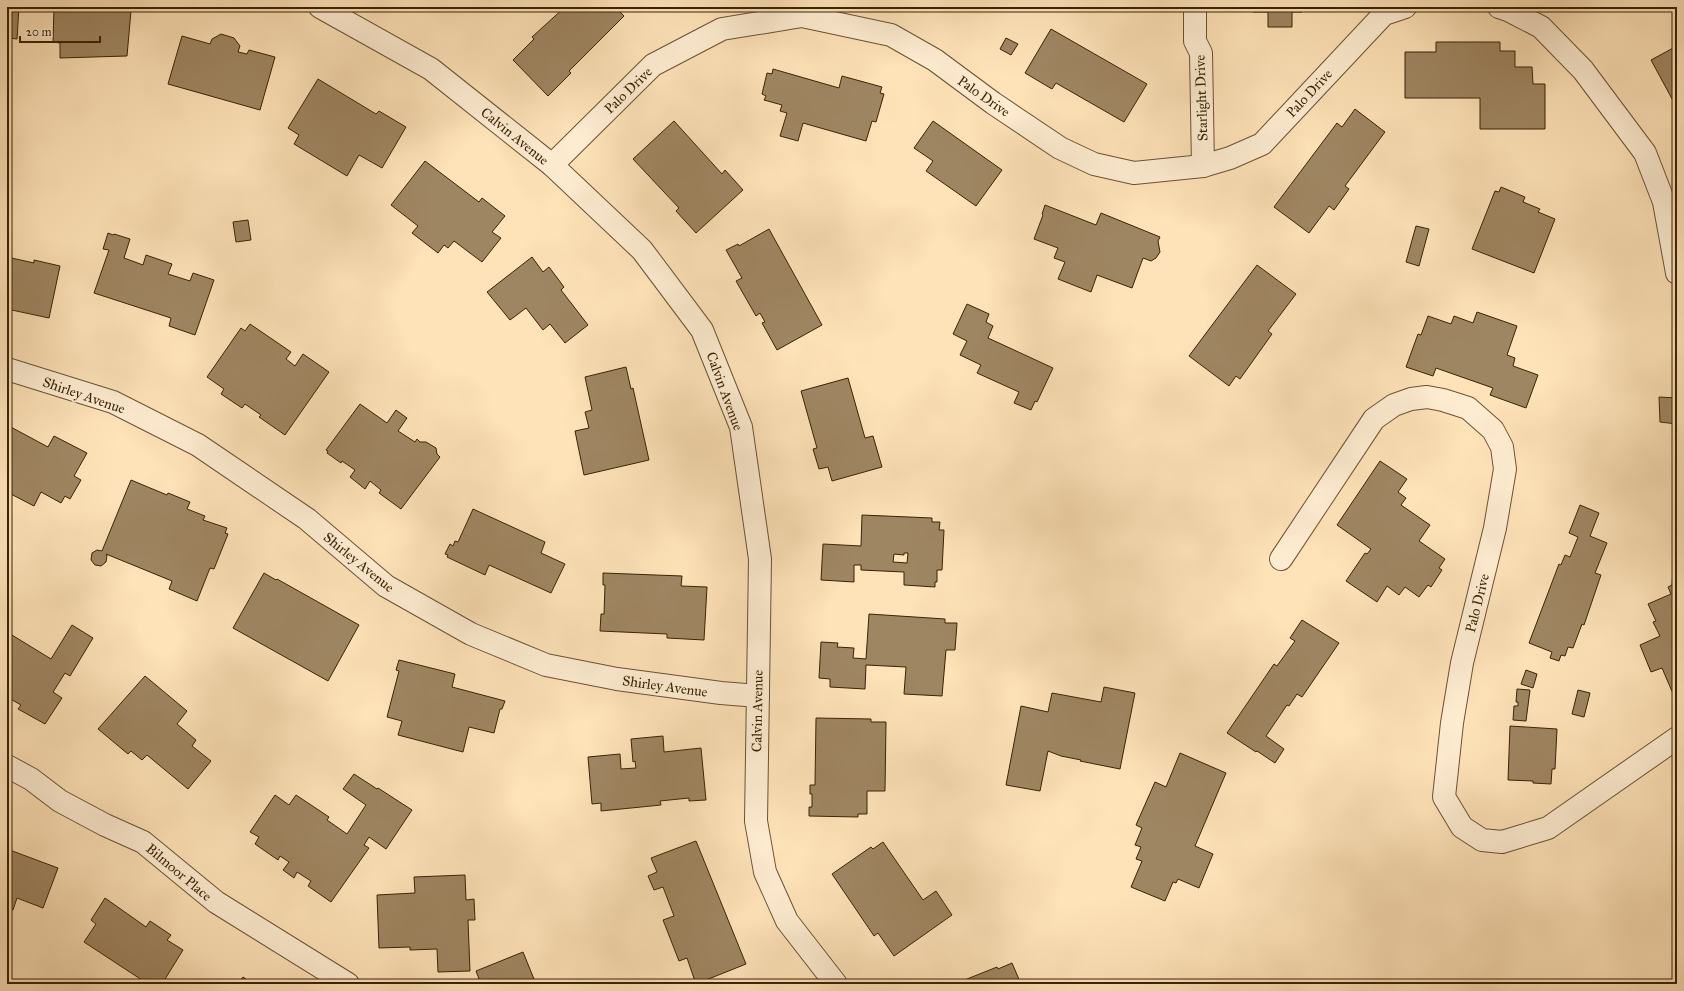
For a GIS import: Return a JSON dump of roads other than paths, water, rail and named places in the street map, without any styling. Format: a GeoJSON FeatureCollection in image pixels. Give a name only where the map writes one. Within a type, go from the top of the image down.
{"type":"FeatureCollection","features":[{"type":"Feature","properties":{"kind":"street","name":"Calvin Avenue"},"geometry":{"type":"LineString","coordinates":[[320,7],[431,69],[552,165],[642,250],[702,330],[741,427],[760,559],[756,821],[765,872],[787,921],[836,984]]}},
{"type":"Feature","properties":{"kind":"street","name":"Starlight Drive"},"geometry":{"type":"LineString","coordinates":[[1195,7],[1195,41],[1201,52],[1203,166]]}},
{"type":"Feature","properties":{"kind":"street","name":"Palo Drive"},"geometry":{"type":"LineString","coordinates":[[552,165],[653,65],[722,29],[802,16],[891,35],[935,60],[976,91],[1060,148],[1094,164],[1134,173],[1203,166],[1230,158],[1262,144],[1384,14],[1405,7]]}},
{"type":"Feature","properties":{"kind":"street"},"geometry":{"type":"LineString","coordinates":[[1498,7],[1508,10],[1541,27],[1583,70],[1644,153],[1664,202],[1677,273]]}},
{"type":"Feature","properties":{"kind":"street","name":"Shirley Avenue"},"geometry":{"type":"LineString","coordinates":[[7,369],[113,402],[198,445],[307,519],[386,586],[471,634],[546,665],[624,680],[721,693],[758,696]]}},
{"type":"Feature","properties":{"kind":"street","name":"Palo Drive"},"geometry":{"type":"LineString","coordinates":[[1281,559],[1374,419],[1394,405],[1412,399],[1427,397],[1443,400],[1468,408],[1493,430],[1502,447],[1505,469],[1495,528],[1462,662],[1452,723],[1444,797],[1462,827],[1482,840],[1502,842],[1548,828],[1677,738]]}},
{"type":"Feature","properties":{"kind":"street","name":"Bilmoor Place"},"geometry":{"type":"LineString","coordinates":[[7,766],[30,779],[60,801],[105,825],[143,842],[216,902],[348,984]]}}]}
